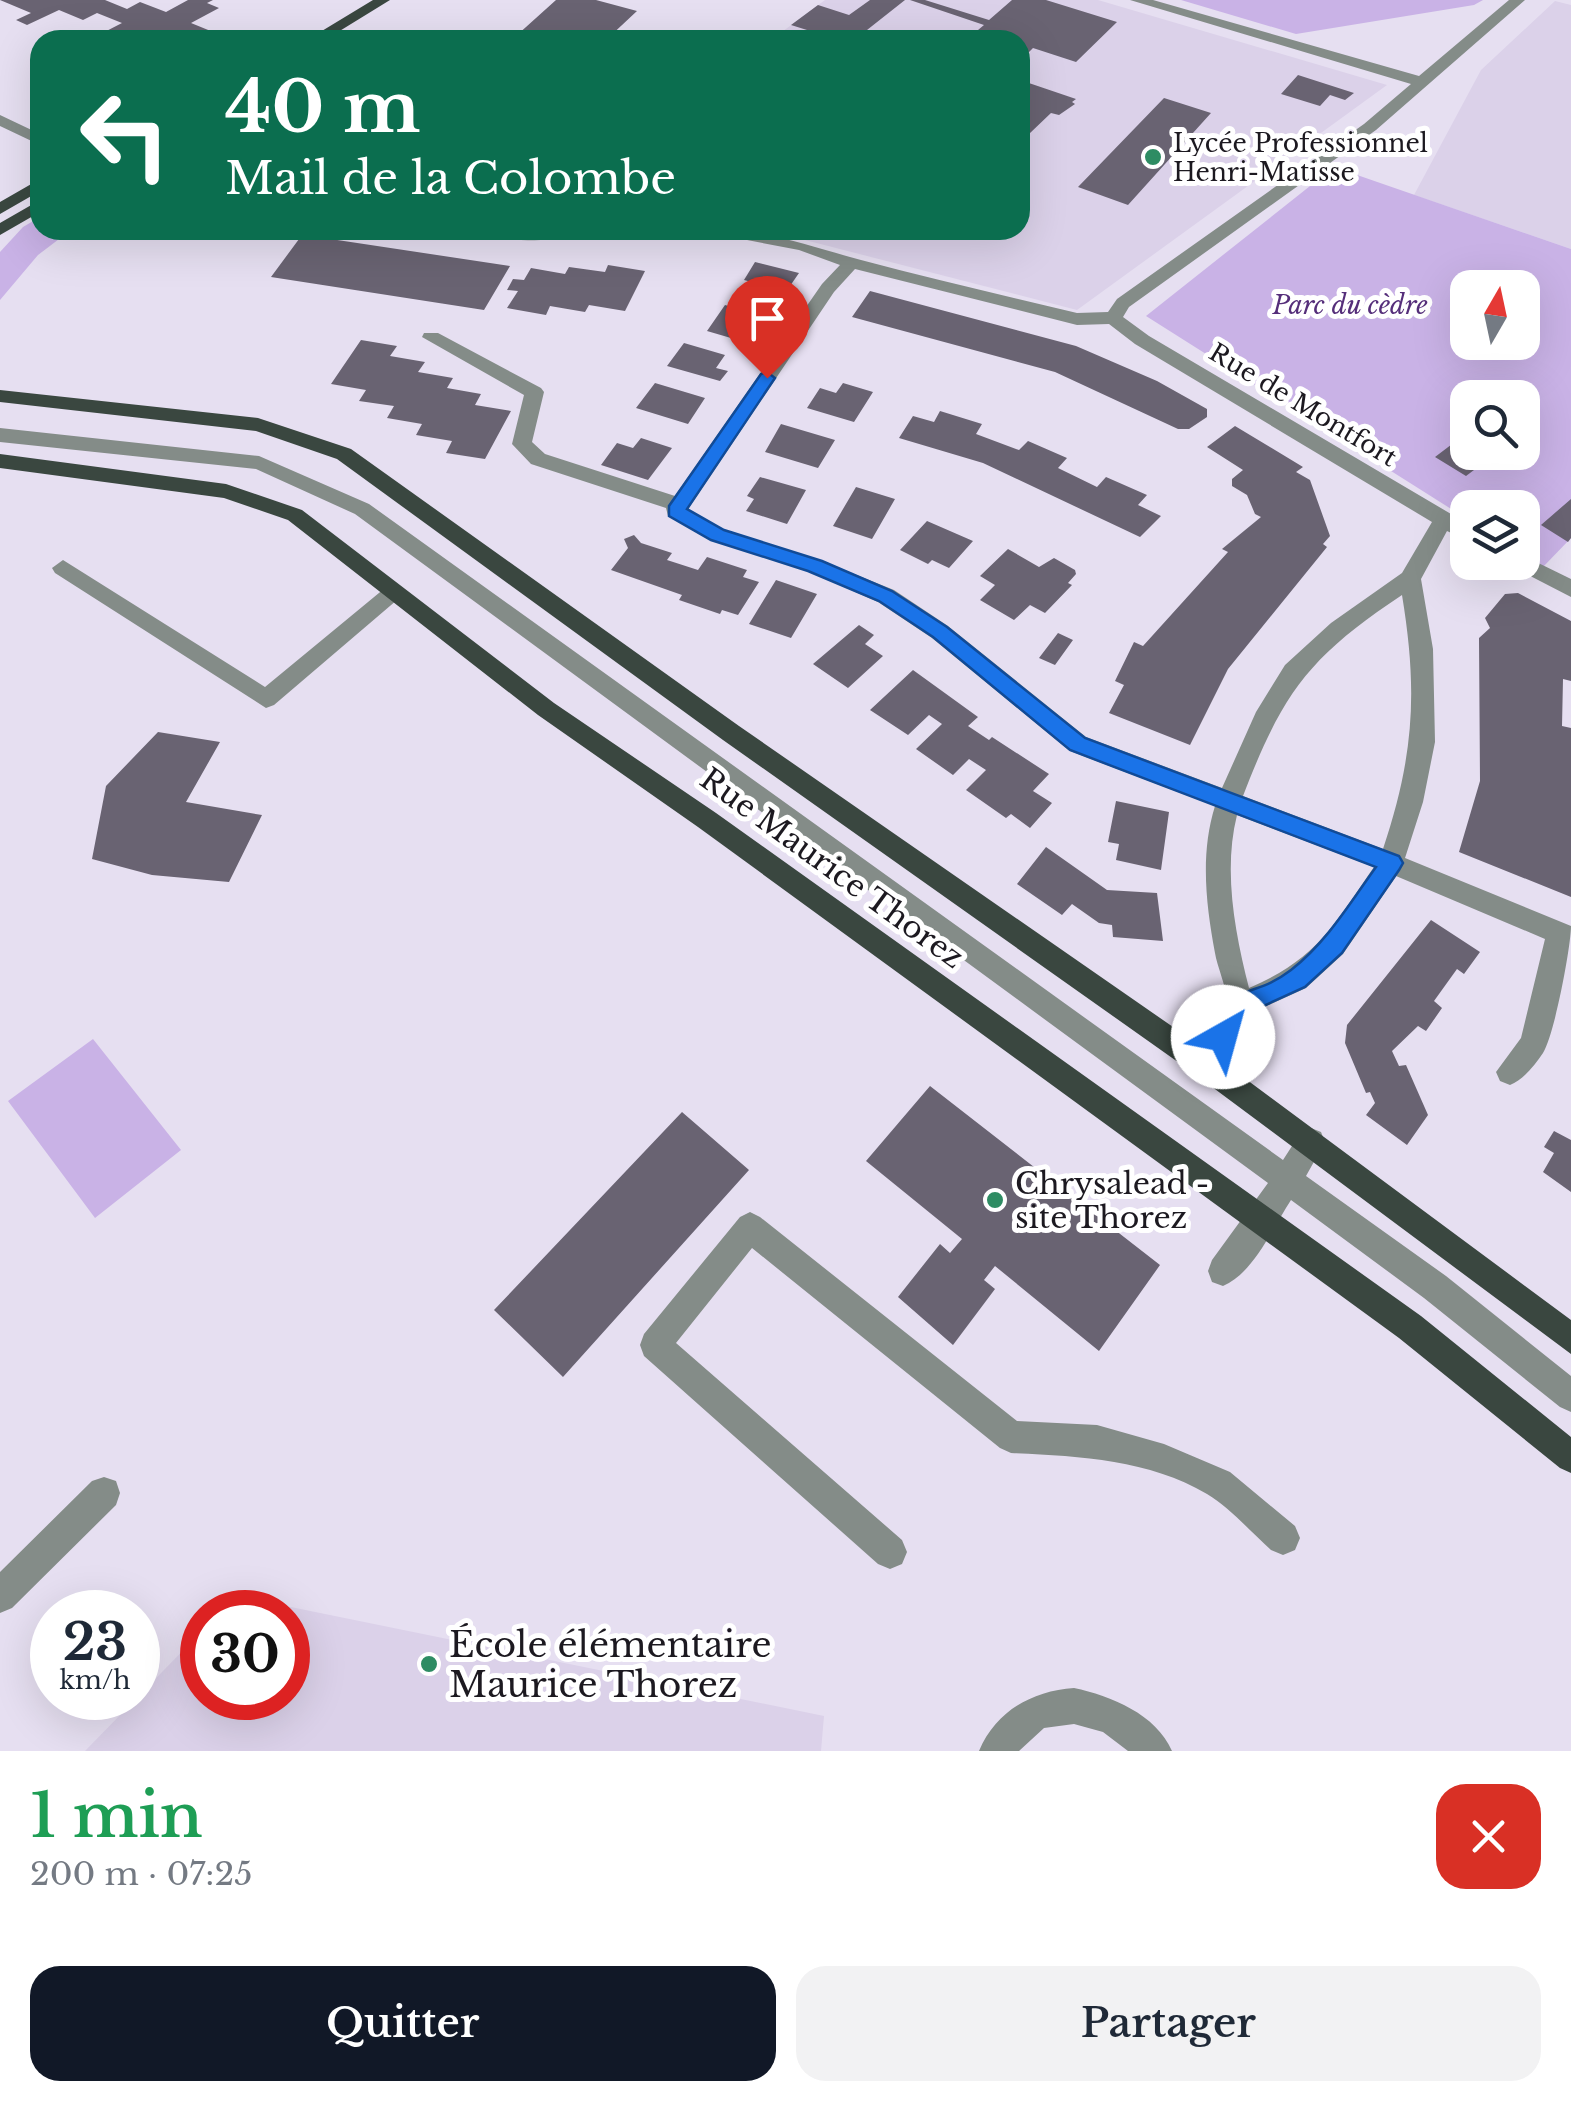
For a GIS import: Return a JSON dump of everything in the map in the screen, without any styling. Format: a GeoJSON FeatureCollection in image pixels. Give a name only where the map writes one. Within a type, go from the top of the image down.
{"type":"FeatureCollection","features":[{"type":"Feature","properties":{"kind":"main road"},"geometry":{"type":"LineString","coordinates":[[331,30],[383,0]]}},
{"type":"Feature","properties":{"kind":"main road"},"geometry":{"type":"LineString","coordinates":[[0,208],[30,190]]}},
{"type":"Feature","properties":{"kind":"main road"},"geometry":{"type":"LineString","coordinates":[[0,230],[30,211]]}},
{"type":"Feature","properties":{"kind":"main road","name":"Rue Maurice Thorez"},"geometry":{"type":"LineString","coordinates":[[0,396],[258,425],[344,454],[730,734],[1202,1062],[1571,1339]]}},
{"type":"Feature","properties":{"kind":"main road","name":"Rue Maurice Thorez"},"geometry":{"type":"LineString","coordinates":[[0,461],[226,491],[295,516],[546,710],[1410,1327],[1571,1457]]}},
{"type":"Feature","properties":{"kind":"street"},"geometry":{"type":"LineString","coordinates":[[1137,0],[1422,82]]}},
{"type":"Feature","properties":{"kind":"street"},"geometry":{"type":"LineString","coordinates":[[772,240],[1077,319],[1113,318],[1123,303],[1370,127],[1518,0]]}},
{"type":"Feature","properties":{"kind":"street"},"geometry":{"type":"LineString","coordinates":[[0,120],[30,135]]}},
{"type":"Feature","properties":{"kind":"street"},"geometry":{"type":"LineString","coordinates":[[851,263],[828,288],[676,511],[706,530],[815,566],[886,596],[940,632],[1078,744],[1391,863],[1565,936],[1533,1044],[1510,1072]]}},
{"type":"Feature","properties":{"kind":"street","name":"Rue de Montfort"},"geometry":{"type":"LineString","coordinates":[[1113,318],[1142,340],[1450,524]]}},
{"type":"Feature","properties":{"kind":"street"},"geometry":{"type":"LineString","coordinates":[[431,337],[534,392],[522,444],[538,459],[680,505]]}},
{"type":"Feature","properties":{"kind":"street"},"geometry":{"type":"LineString","coordinates":[[0,435],[258,463],[362,508],[1435,1287],[1571,1396]]}},
{"type":"Feature","properties":{"kind":"street"},"geometry":{"type":"LineString","coordinates":[[1240,1005],[1224,946],[1218,874],[1222,827],[1262,722],[1297,666],[1354,616],[1410,579],[1444,520]]}},
{"type":"Feature","properties":{"kind":"street"},"geometry":{"type":"LineString","coordinates":[[63,568],[266,699],[393,594]]}},
{"type":"Feature","properties":{"kind":"street"},"geometry":{"type":"LineString","coordinates":[[1540,573],[1571,590]]}},
{"type":"Feature","properties":{"kind":"street"},"geometry":{"type":"LineString","coordinates":[[1202,1062],[1210,1059],[1240,1005],[1297,980],[1334,946],[1391,863],[1411,802],[1423,742],[1422,649],[1410,579]]}},
{"type":"Feature","properties":{"kind":"street"},"geometry":{"type":"LineString","coordinates":[[1223,1271],[1262,1220],[1311,1142]]}},
{"type":"Feature","properties":{"kind":"street"},"geometry":{"type":"LineString","coordinates":[[890,1552],[655,1345],[750,1227],[1012,1437],[1097,1441],[1164,1460],[1219,1483],[1284,1538]]}},
{"type":"Feature","properties":{"kind":"street"},"geometry":{"type":"LineString","coordinates":[[0,1596],[104,1493]]}},
{"type":"Feature","properties":{"kind":"street"},"geometry":{"type":"LineString","coordinates":[[998,1751],[1008,1734],[1035,1712],[1069,1705],[1104,1711],[1137,1732],[1154,1751]]}},
{"type":"Feature","properties":{"kind":"shaded area","name":"Lycée Professionnel Henri-Matisse"},"geometry":{"type":"Polygon","coordinates":[[[825,0],[1098,0],[1387,85],[1077,310],[805,240],[1030,240],[1030,30],[784,30],[825,0]]]}},
{"type":"Feature","properties":{"kind":"shaded area"},"geometry":{"type":"Polygon","coordinates":[[[1555,1],[1571,5],[1571,249],[1414,195],[1481,70],[1555,1]]]}},
{"type":"Feature","properties":{"kind":"shaded area","name":"École élémentaire Maurice Thorez"},"geometry":{"type":"Polygon","coordinates":[[[310,1611],[824,1716],[821,1751],[85,1751],[115,1720],[160,1720],[160,1674],[180,1654],[180,1720],[310,1720],[310,1611]]]}},
{"type":"Feature","properties":{"kind":"green space"},"geometry":{"type":"Polygon","coordinates":[[[1181,0],[1483,0],[1474,5],[1296,34],[1181,0]]]}},
{"type":"Feature","properties":{"kind":"green space","name":"Parc du cèdre"},"geometry":{"type":"Polygon","coordinates":[[[1334,167],[1571,249],[1571,538],[1543,567],[1540,565],[1540,490],[1450,490],[1450,508],[1146,316],[1334,167]]]}},
{"type":"Feature","properties":{"kind":"green space"},"geometry":{"type":"Polygon","coordinates":[[[30,223],[30,240],[58,240],[38,255],[0,300],[0,252],[30,223]]]}},
{"type":"Feature","properties":{"kind":"green space"},"geometry":{"type":"Polygon","coordinates":[[[93,1039],[181,1150],[95,1218],[8,1101],[93,1039]]]}},
{"type":"Feature","properties":{"kind":"building"},"geometry":{"type":"Polygon","coordinates":[[[0,0],[105,0],[127,9],[140,2],[166,12],[188,0],[213,0],[207,3],[219,8],[191,23],[208,30],[108,30],[122,23],[97,13],[83,20],[59,10],[27,25],[16,20],[31,13],[0,0]]]}},
{"type":"Feature","properties":{"kind":"building"},"geometry":{"type":"Polygon","coordinates":[[[556,0],[596,0],[637,11],[617,30],[523,30],[556,0]]]}},
{"type":"Feature","properties":{"kind":"building"},"geometry":{"type":"Polygon","coordinates":[[[870,0],[905,0],[867,30],[807,30],[791,25],[818,5],[849,15],[870,0]]]}},
{"type":"Feature","properties":{"kind":"building"},"geometry":{"type":"Polygon","coordinates":[[[910,0],[925,0],[989,20],[1012,0],[1046,0],[1117,22],[1076,62],[1033,48],[1030,51],[1030,30],[978,30],[984,25],[910,0]]]}},
{"type":"Feature","properties":{"kind":"building"},"geometry":{"type":"Polygon","coordinates":[[[1298,75],[1354,93],[1345,100],[1330,95],[1320,106],[1281,94],[1298,75]]]}},
{"type":"Feature","properties":{"kind":"building"},"geometry":{"type":"Polygon","coordinates":[[[1030,83],[1076,99],[1059,115],[1051,113],[1030,133],[1030,83]]]}},
{"type":"Feature","properties":{"kind":"building"},"geometry":{"type":"Polygon","coordinates":[[[1164,98],[1211,113],[1128,205],[1078,187],[1164,98]]]}},
{"type":"Feature","properties":{"kind":"building"},"geometry":{"type":"Polygon","coordinates":[[[298,240],[336,240],[510,266],[484,310],[271,277],[298,240]]]}},
{"type":"Feature","properties":{"kind":"building"},"geometry":{"type":"Polygon","coordinates":[[[755,262],[799,273],[781,299],[753,292],[759,284],[744,280],[755,262]]]}},
{"type":"Feature","properties":{"kind":"building"},"geometry":{"type":"Polygon","coordinates":[[[608,265],[645,271],[625,311],[589,305],[585,312],[550,306],[546,315],[507,308],[518,291],[507,290],[513,279],[524,280],[531,268],[565,274],[569,267],[605,272],[608,265]]]}},
{"type":"Feature","properties":{"kind":"building"},"geometry":{"type":"Polygon","coordinates":[[[870,291],[1076,346],[1157,381],[1207,409],[1207,417],[1189,429],[1178,429],[1055,372],[852,317],[870,291]]]}},
{"type":"Feature","properties":{"kind":"building"},"geometry":{"type":"Polygon","coordinates":[[[725,305],[761,315],[754,324],[760,326],[748,343],[707,331],[725,305]]]}},
{"type":"Feature","properties":{"kind":"building"},"geometry":{"type":"Polygon","coordinates":[[[361,340],[397,346],[390,356],[425,362],[418,372],[453,378],[447,388],[481,394],[475,405],[511,411],[485,459],[446,453],[452,441],[416,435],[422,424],[387,418],[394,406],[359,401],[366,390],[331,384],[361,340]]]}},
{"type":"Feature","properties":{"kind":"building"},"geometry":{"type":"Polygon","coordinates":[[[684,343],[725,355],[716,368],[728,371],[720,381],[667,366],[684,343]]]}},
{"type":"Feature","properties":{"kind":"building"},"geometry":{"type":"Polygon","coordinates":[[[655,383],[705,398],[688,424],[636,408],[655,383]]]}},
{"type":"Feature","properties":{"kind":"building"},"geometry":{"type":"Polygon","coordinates":[[[843,383],[873,392],[854,422],[807,408],[820,388],[836,393],[843,383]]]}},
{"type":"Feature","properties":{"kind":"building"},"geometry":{"type":"Polygon","coordinates":[[[940,411],[982,424],[976,434],[1019,450],[1028,441],[1067,458],[1058,468],[1097,487],[1106,477],[1147,495],[1138,505],[1161,516],[1140,537],[983,463],[899,438],[913,416],[934,422],[940,411]]]}},
{"type":"Feature","properties":{"kind":"building"},"geometry":{"type":"Polygon","coordinates":[[[781,424],[835,440],[818,468],[765,452],[781,424]]]}},
{"type":"Feature","properties":{"kind":"building"},"geometry":{"type":"Polygon","coordinates":[[[1235,426],[1303,467],[1296,472],[1310,480],[1330,536],[1323,544],[1327,547],[1228,669],[1190,745],[1109,713],[1124,685],[1115,681],[1134,642],[1143,646],[1228,552],[1222,549],[1261,517],[1255,514],[1247,495],[1232,486],[1232,479],[1243,470],[1207,447],[1235,426]]]}},
{"type":"Feature","properties":{"kind":"building"},"geometry":{"type":"Polygon","coordinates":[[[641,438],[672,448],[648,480],[601,465],[617,443],[633,448],[641,438]]]}},
{"type":"Feature","properties":{"kind":"building"},"geometry":{"type":"Polygon","coordinates":[[[1450,446],[1450,466],[1435,457],[1450,446]]]}},
{"type":"Feature","properties":{"kind":"building"},"geometry":{"type":"Polygon","coordinates":[[[760,477],[806,490],[787,524],[746,511],[754,499],[747,496],[760,477]]]}},
{"type":"Feature","properties":{"kind":"building"},"geometry":{"type":"Polygon","coordinates":[[[856,487],[895,499],[872,539],[833,526],[856,487]]]}},
{"type":"Feature","properties":{"kind":"building"},"geometry":{"type":"Polygon","coordinates":[[[1571,499],[1571,538],[1568,542],[1541,525],[1571,499]]]}},
{"type":"Feature","properties":{"kind":"building"},"geometry":{"type":"Polygon","coordinates":[[[927,521],[973,541],[949,568],[932,560],[928,564],[900,550],[927,521]]]}},
{"type":"Feature","properties":{"kind":"building"},"geometry":{"type":"Polygon","coordinates":[[[634,535],[641,543],[672,553],[667,560],[698,570],[707,557],[747,570],[743,577],[759,582],[738,615],[722,610],[720,614],[679,600],[682,595],[611,570],[628,548],[624,539],[634,535]]]}},
{"type":"Feature","properties":{"kind":"building"},"geometry":{"type":"Polygon","coordinates":[[[1008,549],[1039,567],[1054,558],[1075,570],[1068,583],[1072,585],[1045,613],[1030,605],[1014,620],[980,600],[995,585],[980,576],[1008,549]]]}},
{"type":"Feature","properties":{"kind":"building"},"geometry":{"type":"Polygon","coordinates":[[[776,580],[817,594],[791,638],[749,624],[776,580]]]}},
{"type":"Feature","properties":{"kind":"building"},"geometry":{"type":"Polygon","coordinates":[[[1518,593],[1571,621],[1571,681],[1563,679],[1562,726],[1571,728],[1571,897],[1459,852],[1480,781],[1479,638],[1490,628],[1485,618],[1505,594],[1518,593]]]}},
{"type":"Feature","properties":{"kind":"building"},"geometry":{"type":"Polygon","coordinates":[[[859,625],[874,635],[865,644],[883,656],[848,688],[813,664],[859,625]]]}},
{"type":"Feature","properties":{"kind":"building"},"geometry":{"type":"Polygon","coordinates":[[[1058,633],[1073,640],[1055,665],[1039,658],[1058,633]]]}},
{"type":"Feature","properties":{"kind":"building"},"geometry":{"type":"Polygon","coordinates":[[[913,670],[978,717],[968,726],[1049,774],[1033,791],[1052,803],[1030,828],[1011,814],[1006,818],[966,790],[986,770],[969,759],[953,775],[916,749],[942,724],[929,715],[908,735],[870,710],[913,670]]]}},
{"type":"Feature","properties":{"kind":"building"},"geometry":{"type":"Polygon","coordinates":[[[158,732],[220,742],[186,802],[262,815],[229,882],[152,875],[92,859],[106,786],[158,732]]]}},
{"type":"Feature","properties":{"kind":"building"},"geometry":{"type":"Polygon","coordinates":[[[1116,801],[1169,812],[1161,870],[1116,860],[1119,844],[1108,842],[1116,801]]]}},
{"type":"Feature","properties":{"kind":"building"},"geometry":{"type":"Polygon","coordinates":[[[1046,847],[1107,890],[1157,893],[1163,941],[1113,937],[1112,925],[1099,923],[1072,904],[1062,915],[1017,884],[1046,847]]]}},
{"type":"Feature","properties":{"kind":"building"},"geometry":{"type":"Polygon","coordinates":[[[1431,920],[1480,952],[1464,974],[1457,969],[1434,1001],[1442,1008],[1426,1031],[1418,1026],[1392,1051],[1399,1066],[1406,1065],[1428,1115],[1407,1145],[1366,1115],[1375,1103],[1370,1092],[1366,1093],[1345,1043],[1347,1025],[1431,920]]]}},
{"type":"Feature","properties":{"kind":"building","name":"Chrysalead - site Thorez"},"geometry":{"type":"Polygon","coordinates":[[[930,1086],[1160,1265],[1099,1351],[995,1266],[984,1280],[995,1289],[953,1345],[898,1297],[940,1244],[950,1253],[962,1239],[866,1161],[930,1086]]]}},
{"type":"Feature","properties":{"kind":"building"},"geometry":{"type":"Polygon","coordinates":[[[682,1112],[749,1170],[563,1377],[494,1310],[682,1112]]]}},
{"type":"Feature","properties":{"kind":"building"},"geometry":{"type":"Polygon","coordinates":[[[1554,1131],[1571,1140],[1571,1192],[1543,1172],[1554,1153],[1544,1147],[1554,1131]]]}},
{"type":"Feature","properties":{"kind":"place","name":"Lycée Professionnel Henri-Matisse"},"geometry":{"type":"Point","coordinates":[1153,157]}},
{"type":"Feature","properties":{"kind":"place","name":"Chrysalead - site Thorez"},"geometry":{"type":"Point","coordinates":[995,1200]}},
{"type":"Feature","properties":{"kind":"place","name":"École élémentaire Maurice Thorez"},"geometry":{"type":"Point","coordinates":[429,1664]}},
{"type":"Feature","properties":{"kind":"route"},"geometry":{"type":"LineString","coordinates":[[767,378],[676,511],[718,535],[815,566],[886,596],[940,632],[1078,744],[1391,863],[1334,946],[1297,980],[1240,1005],[1223,1037]]}}]}
